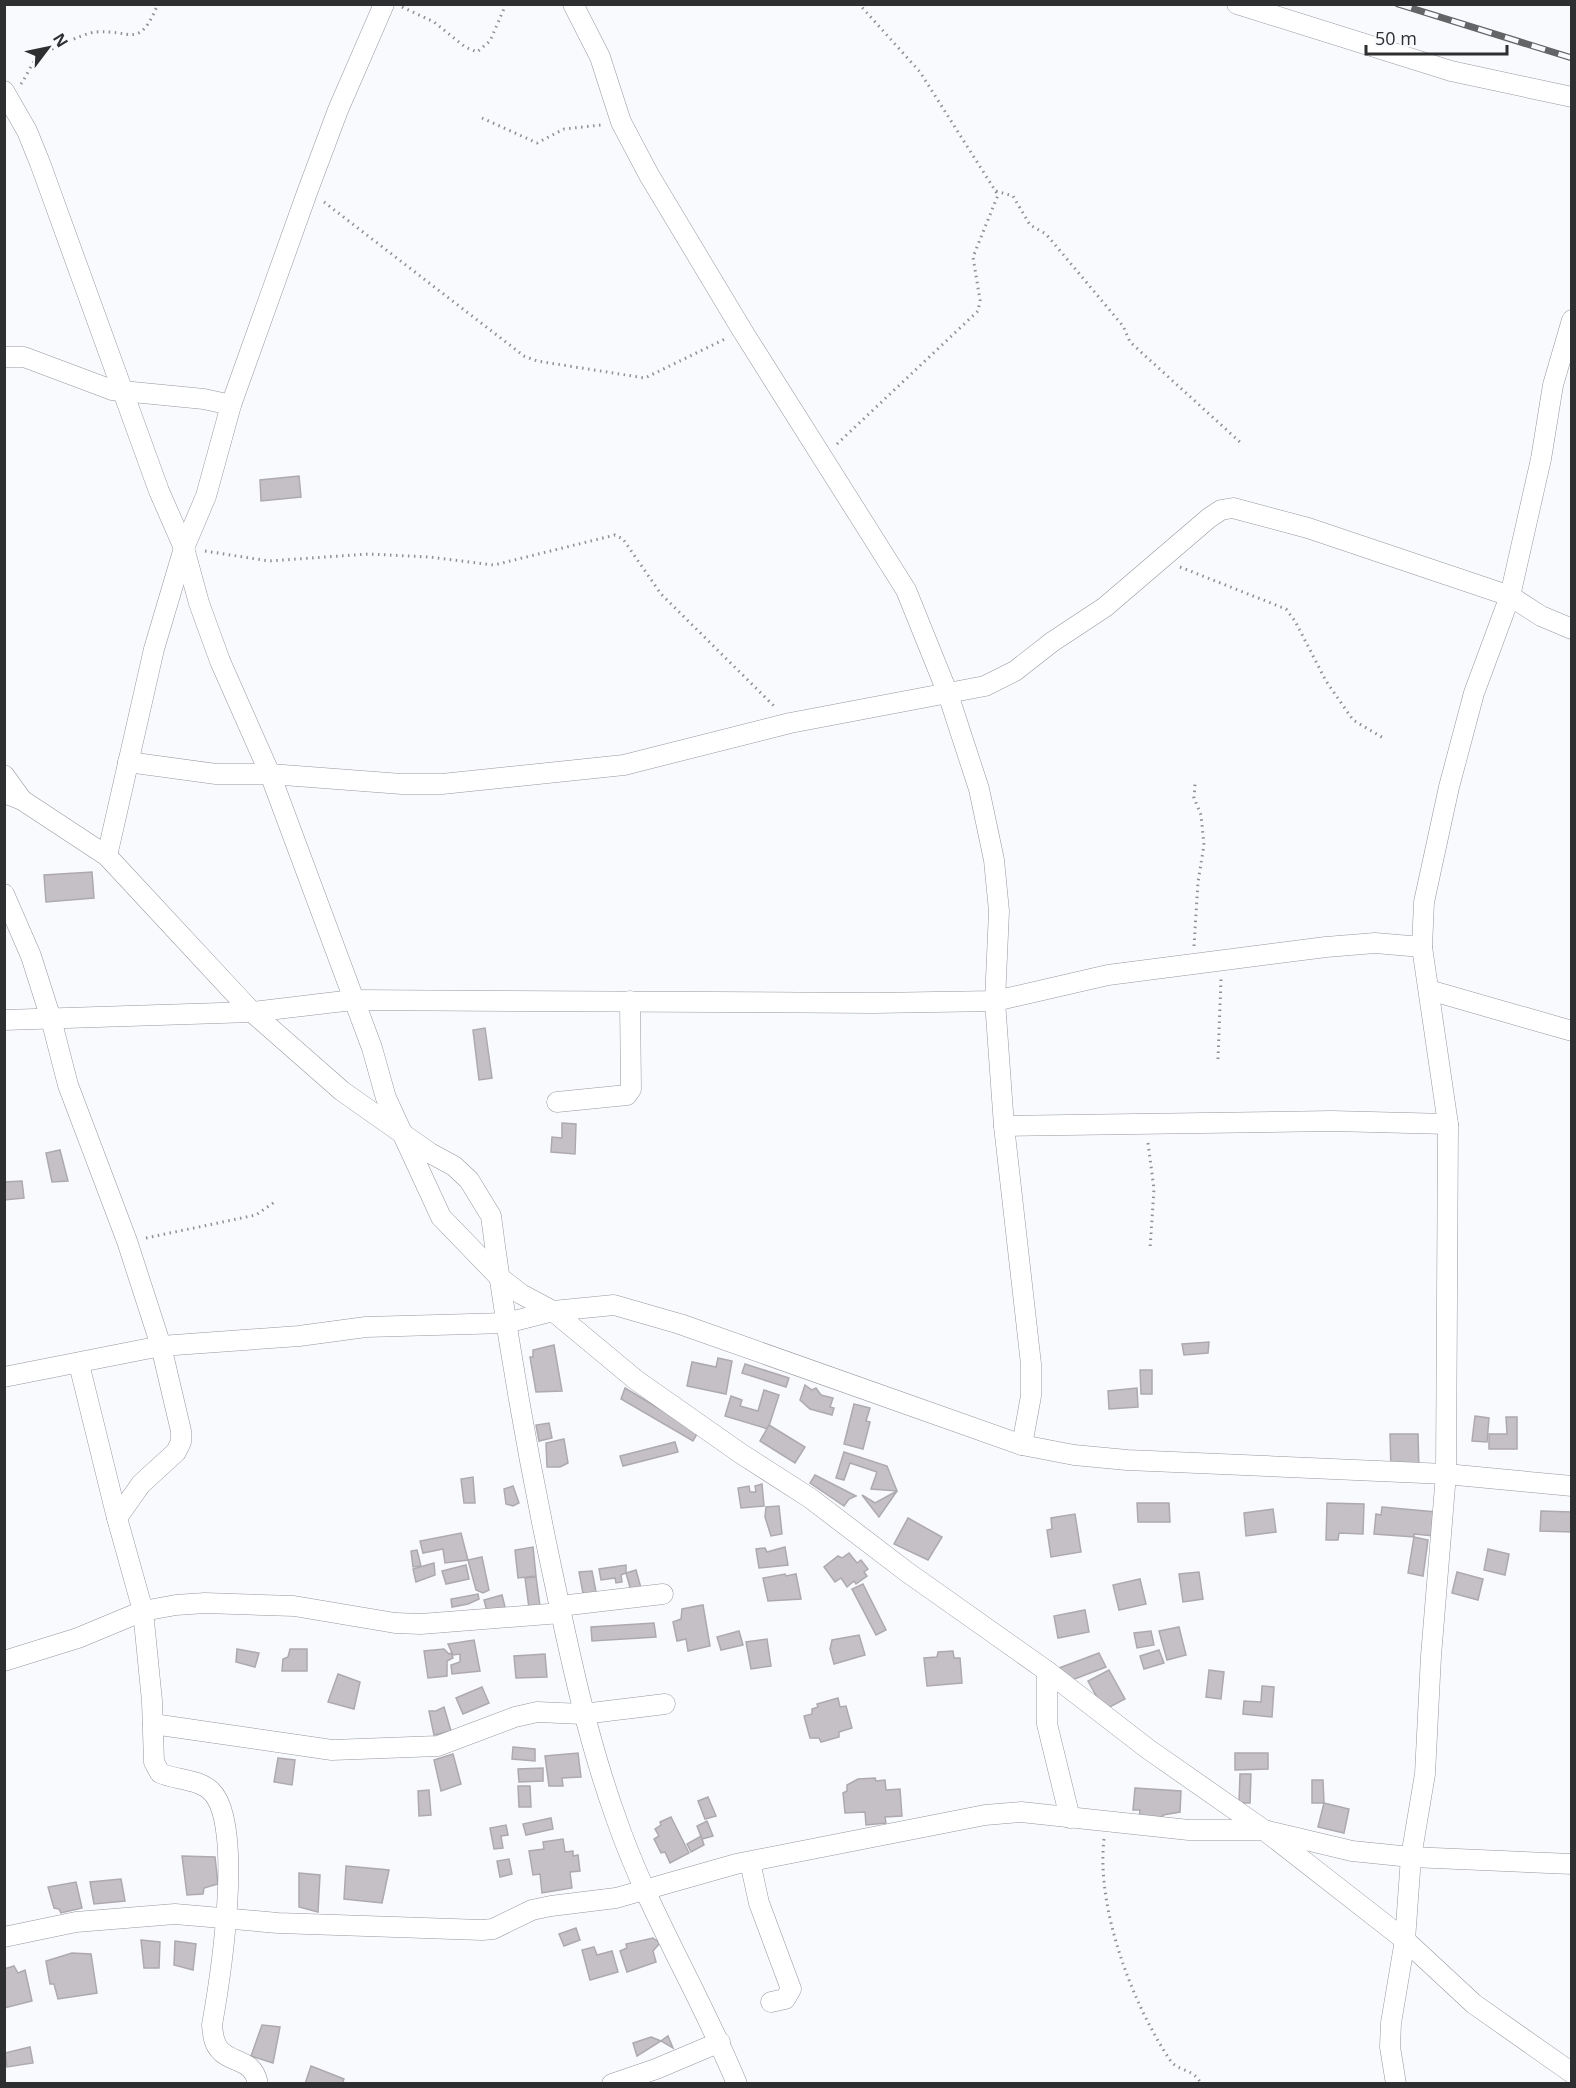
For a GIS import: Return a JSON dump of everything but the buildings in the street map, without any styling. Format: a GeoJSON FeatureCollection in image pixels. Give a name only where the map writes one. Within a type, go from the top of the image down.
{"type":"FeatureCollection","features":[{"type":"Feature","properties":{"kind":"street"},"geometry":{"type":"LineString","coordinates":[[107,856],[154,650],[184,548],[206,496],[231,405],[308,190],[338,110],[384,4]]}},
{"type":"Feature","properties":{"kind":"street"},"geometry":{"type":"LineString","coordinates":[[573,4],[600,57],[621,122],[742,330],[906,590],[948,694],[979,789],[994,861],[999,911],[994,1001],[1004,1126],[1031,1364],[1030,1396],[1022,1446]]}},
{"type":"Feature","properties":{"kind":"street"},"geometry":{"type":"LineString","coordinates":[[1237,4],[1451,71],[1572,97]]}},
{"type":"Feature","properties":{"kind":"street"},"geometry":{"type":"LineString","coordinates":[[6,94],[35,152],[81,283],[100,325],[155,480],[184,548],[199,603],[220,662],[270,774],[372,1048],[386,1098],[441,1217],[499,1277],[521,1294],[553,1311],[636,1380],[740,1453],[810,1498],[907,1572],[1047,1671],[1148,1749],[1264,1830],[1405,1940],[1474,2004],[1572,2073]]}},
{"type":"Feature","properties":{"kind":"street"},"geometry":{"type":"LineString","coordinates":[[1396,2084],[1390,2047],[1391,2024],[1405,1940],[1411,1857],[1425,1774],[1431,1656],[1446,1474],[1448,1124],[1422,947],[1424,902],[1449,787],[1474,693],[1510,596],[1541,459],[1553,385],[1572,320]]}},
{"type":"Feature","properties":{"kind":"street"},"geometry":{"type":"LineString","coordinates":[[4,357],[24,357],[112,390],[204,399],[231,405]]}},
{"type":"Feature","properties":{"kind":"street"},"geometry":{"type":"LineString","coordinates":[[128,762],[216,774],[270,774],[402,784],[442,784],[624,765],[790,723],[985,686],[1008,675],[1105,607],[1209,518],[1221,510],[1233,508],[1308,528],[1510,596],[1541,616],[1572,629]]}},
{"type":"Feature","properties":{"kind":"street"},"geometry":{"type":"LineString","coordinates":[[4,775],[13,796],[107,856],[252,1012],[342,1091],[454,1166],[469,1180],[483,1201],[491,1216],[528,1459],[583,1714],[616,1819],[643,1889],[720,2042],[737,2084]]}},
{"type":"Feature","properties":{"kind":"street"},"geometry":{"type":"LineString","coordinates":[[4,894],[31,956],[51,1019],[68,1085],[127,1241],[161,1346],[181,1442],[176,1452],[141,1484],[117,1518]]}},
{"type":"Feature","properties":{"kind":"street"},"geometry":{"type":"LineString","coordinates":[[4,1020],[252,1012],[353,1000],[994,1001],[1108,975],[1336,946],[1375,944],[1422,947]]}},
{"type":"Feature","properties":{"kind":"street"},"geometry":{"type":"LineString","coordinates":[[1429,990],[1572,1030]]}},
{"type":"Feature","properties":{"kind":"street"},"geometry":{"type":"LineString","coordinates":[[557,1102],[627,1095],[631,1089],[630,1001]]}},
{"type":"Feature","properties":{"kind":"street"},"geometry":{"type":"LineString","coordinates":[[1004,1126],[1147,1126],[1310,1121],[1448,1124]]}},
{"type":"Feature","properties":{"kind":"street"},"geometry":{"type":"LineString","coordinates":[[4,1377],[161,1346],[299,1336],[366,1327],[506,1323],[553,1311],[614,1305],[769,1353],[1022,1446],[1074,1455],[1127,1460],[1446,1474],[1572,1486]]}},
{"type":"Feature","properties":{"kind":"street"},"geometry":{"type":"LineString","coordinates":[[79,1364],[117,1518],[143,1611],[154,1762],[160,1773],[211,1790],[221,1804],[226,1825],[226,1917],[212,2025],[215,2043],[220,2052],[246,2063],[256,2076],[258,2084]]}},
{"type":"Feature","properties":{"kind":"street"},"geometry":{"type":"LineString","coordinates":[[4,1661],[78,1638],[143,1611],[205,1603],[294,1606],[395,1623],[421,1624],[560,1610],[663,1594]]}},
{"type":"Feature","properties":{"kind":"street"},"geometry":{"type":"LineString","coordinates":[[1047,1671],[1047,1724],[1070,1818]]}},
{"type":"Feature","properties":{"kind":"street"},"geometry":{"type":"LineString","coordinates":[[153,1724],[323,1749],[360,1751],[438,1746],[515,1717],[537,1713],[583,1714],[665,1704]]}},
{"type":"Feature","properties":{"kind":"street"},"geometry":{"type":"LineString","coordinates":[[4,1936],[76,1922],[136,1915],[175,1914],[278,1923],[493,1929],[532,1910],[616,1898],[750,1862],[985,1815],[1021,1812],[1106,1823],[1189,1830],[1264,1830],[1352,1851],[1411,1857],[1572,1864]]}},
{"type":"Feature","properties":{"kind":"street"},"geometry":{"type":"LineString","coordinates":[[750,1862],[759,1903],[791,1989],[785,1999],[771,2002]]}},
{"type":"Feature","properties":{"kind":"street"},"geometry":{"type":"LineString","coordinates":[[612,2084],[656,2069],[720,2042]]}},
{"type":"Feature","properties":{"kind":"path"},"geometry":{"type":"LineString","coordinates":[[6,94],[19,88],[38,57],[91,33],[134,35],[149,25],[158,4]]}},
{"type":"Feature","properties":{"kind":"path"},"geometry":{"type":"LineString","coordinates":[[398,4],[434,22],[465,48],[477,52],[490,41],[506,4]]}},
{"type":"Feature","properties":{"kind":"path"},"geometry":{"type":"LineString","coordinates":[[822,458],[978,311],[980,300],[973,257],[997,199],[996,191],[920,72],[859,4]]}},
{"type":"Feature","properties":{"kind":"path"},"geometry":{"type":"LineString","coordinates":[[482,118],[530,142],[537,143],[564,129],[621,122]]}},
{"type":"Feature","properties":{"kind":"path"},"geometry":{"type":"LineString","coordinates":[[308,190],[524,356],[537,362],[645,378],[742,330]]}},
{"type":"Feature","properties":{"kind":"path"},"geometry":{"type":"LineString","coordinates":[[996,191],[1013,196],[1030,225],[1049,237],[1123,326],[1130,342],[1241,443]]}},
{"type":"Feature","properties":{"kind":"path"},"geometry":{"type":"LineString","coordinates":[[184,548],[269,561],[368,554],[429,557],[494,565],[615,535],[623,539],[661,594],[749,679],[790,723]]}},
{"type":"Feature","properties":{"kind":"path"},"geometry":{"type":"LineString","coordinates":[[1161,559],[1286,609],[1295,621],[1326,681],[1353,720],[1385,739]]}},
{"type":"Feature","properties":{"kind":"path"},"geometry":{"type":"LineString","coordinates":[[1193,965],[1198,882],[1203,845],[1201,815],[1194,798],[1195,784]]}},
{"type":"Feature","properties":{"kind":"path"},"geometry":{"type":"LineString","coordinates":[[1218,1059],[1222,962]]}},
{"type":"Feature","properties":{"kind":"path"},"geometry":{"type":"LineString","coordinates":[[1147,1126],[1154,1190],[1150,1249]]}},
{"type":"Feature","properties":{"kind":"path"},"geometry":{"type":"LineString","coordinates":[[127,1241],[256,1215],[276,1201]]}},
{"type":"Feature","properties":{"kind":"path"},"geometry":{"type":"LineString","coordinates":[[1106,1823],[1103,1889],[1121,1956],[1151,2027],[1168,2057],[1176,2067],[1195,2074],[1201,2084]]}},
{"type":"Feature","properties":{"kind":"railway"},"geometry":{"type":"LineString","coordinates":[[1398,4],[1572,58]]}}]}
